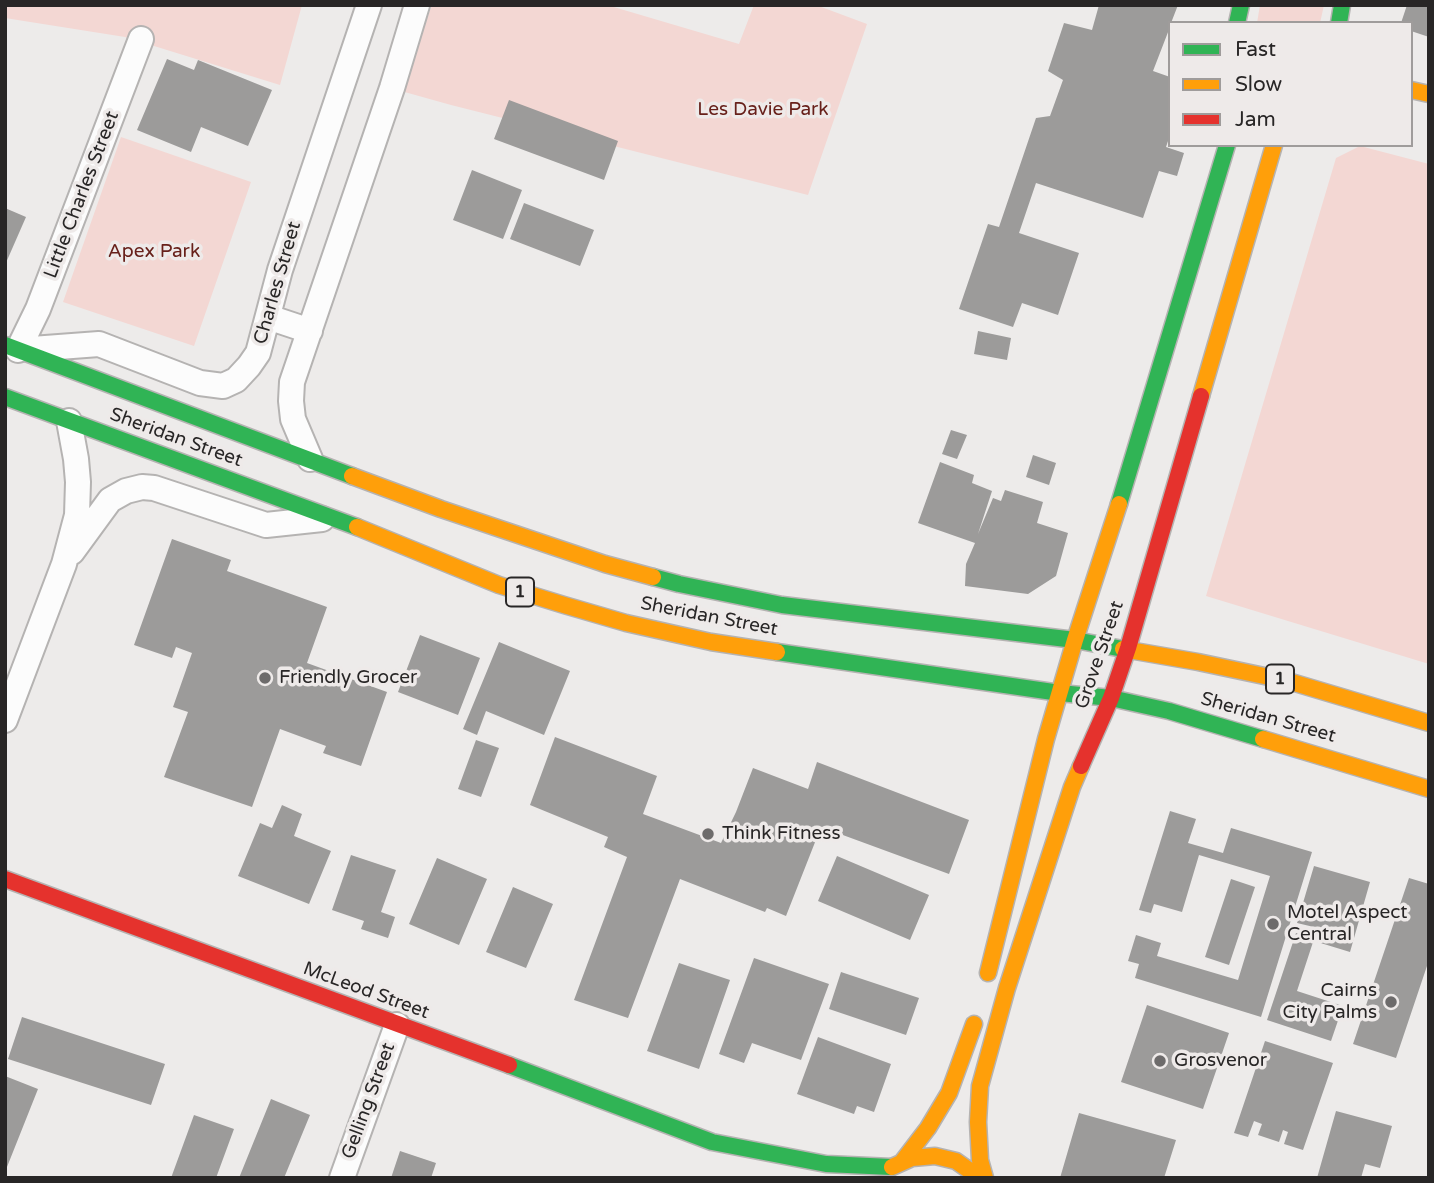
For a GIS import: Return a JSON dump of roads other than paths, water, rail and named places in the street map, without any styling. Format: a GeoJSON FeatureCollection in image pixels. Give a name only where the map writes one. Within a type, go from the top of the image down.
{"type":"FeatureCollection","features":[{"type":"Feature","properties":{"kind":"main road","name":"Grove Street"},"geometry":{"type":"LineString","coordinates":[[985,986],[1041,756],[1226,147]]}},
{"type":"Feature","properties":{"kind":"main road","name":"Grove Street"},"geometry":{"type":"LineString","coordinates":[[985,1178],[980,1160],[978,1122],[986,1059],[1072,787],[1111,698],[1128,648],[1273,147]]}},
{"type":"Feature","properties":{"kind":"main road","name":"Sheridan Street"},"geometry":{"type":"LineString","coordinates":[[11,347],[488,526],[605,564],[679,584],[782,605],[1128,648],[1288,681],[1429,723]]}},
{"type":"Feature","properties":{"kind":"main road","name":"Sheridan Street"},"geometry":{"type":"LineString","coordinates":[[5,397],[331,517],[499,585],[626,623],[711,642],[1060,693],[1111,698],[1169,711],[1429,789]]}},
{"type":"Feature","properties":{"kind":"main road","name":"McLeod Street"},"geometry":{"type":"LineString","coordinates":[[5,879],[611,1103],[712,1142],[752,1166]]}},
{"type":"Feature","properties":{"kind":"main road"},"geometry":{"type":"LineString","coordinates":[[891,1169],[928,1128],[949,1093],[964,1056],[978,1009]]}},
{"type":"Feature","properties":{"kind":"main road","name":"McLeod Street"},"geometry":{"type":"LineString","coordinates":[[712,1142],[826,1164],[891,1169],[924,1156],[946,1158],[965,1166],[980,1178]]}},
{"type":"Feature","properties":{"kind":"street","name":"Charles Street"},"geometry":{"type":"LineString","coordinates":[[11,347],[99,344],[200,383],[223,386],[236,380],[258,353],[280,270],[369,5]]}},
{"type":"Feature","properties":{"kind":"street"},"geometry":{"type":"LineString","coordinates":[[310,459],[293,419],[292,382],[392,88],[417,5]]}},
{"type":"Feature","properties":{"kind":"street","name":"Little Charles Street"},"geometry":{"type":"LineString","coordinates":[[11,347],[38,309],[141,38]]}},
{"type":"Feature","properties":{"kind":"street"},"geometry":{"type":"LineString","coordinates":[[268,317],[310,331]]}},
{"type":"Feature","properties":{"kind":"street"},"geometry":{"type":"LineString","coordinates":[[5,720],[64,564],[77,514],[78,482],[69,421]]}},
{"type":"Feature","properties":{"kind":"street"},"geometry":{"type":"LineString","coordinates":[[64,564],[110,500],[142,487],[154,488],[266,525],[331,517]]}},
{"type":"Feature","properties":{"kind":"street","name":"Gelling Street"},"geometry":{"type":"LineString","coordinates":[[342,1178],[397,1025]]}},
{"type":"Feature","properties":{"kind":"place","name":"Friendly Grocer"},"geometry":{"type":"Point","coordinates":[265,678]}},
{"type":"Feature","properties":{"kind":"place","name":"Think Fitness"},"geometry":{"type":"Point","coordinates":[708,834]}},
{"type":"Feature","properties":{"kind":"place","name":"Motel Aspect Central"},"geometry":{"type":"Point","coordinates":[1273,924]}},
{"type":"Feature","properties":{"kind":"place","name":"Cairns City Palms"},"geometry":{"type":"Point","coordinates":[1391,1002]}},
{"type":"Feature","properties":{"kind":"place","name":"Grosvenor"},"geometry":{"type":"Point","coordinates":[1160,1061]}},
{"type":"Feature","properties":{"kind":"park label","name":"Les Davie Park"},"geometry":{"type":"Point","coordinates":[763,110]}},
{"type":"Feature","properties":{"kind":"park label","name":"Apex Park"},"geometry":{"type":"Point","coordinates":[154,252]}}]}
